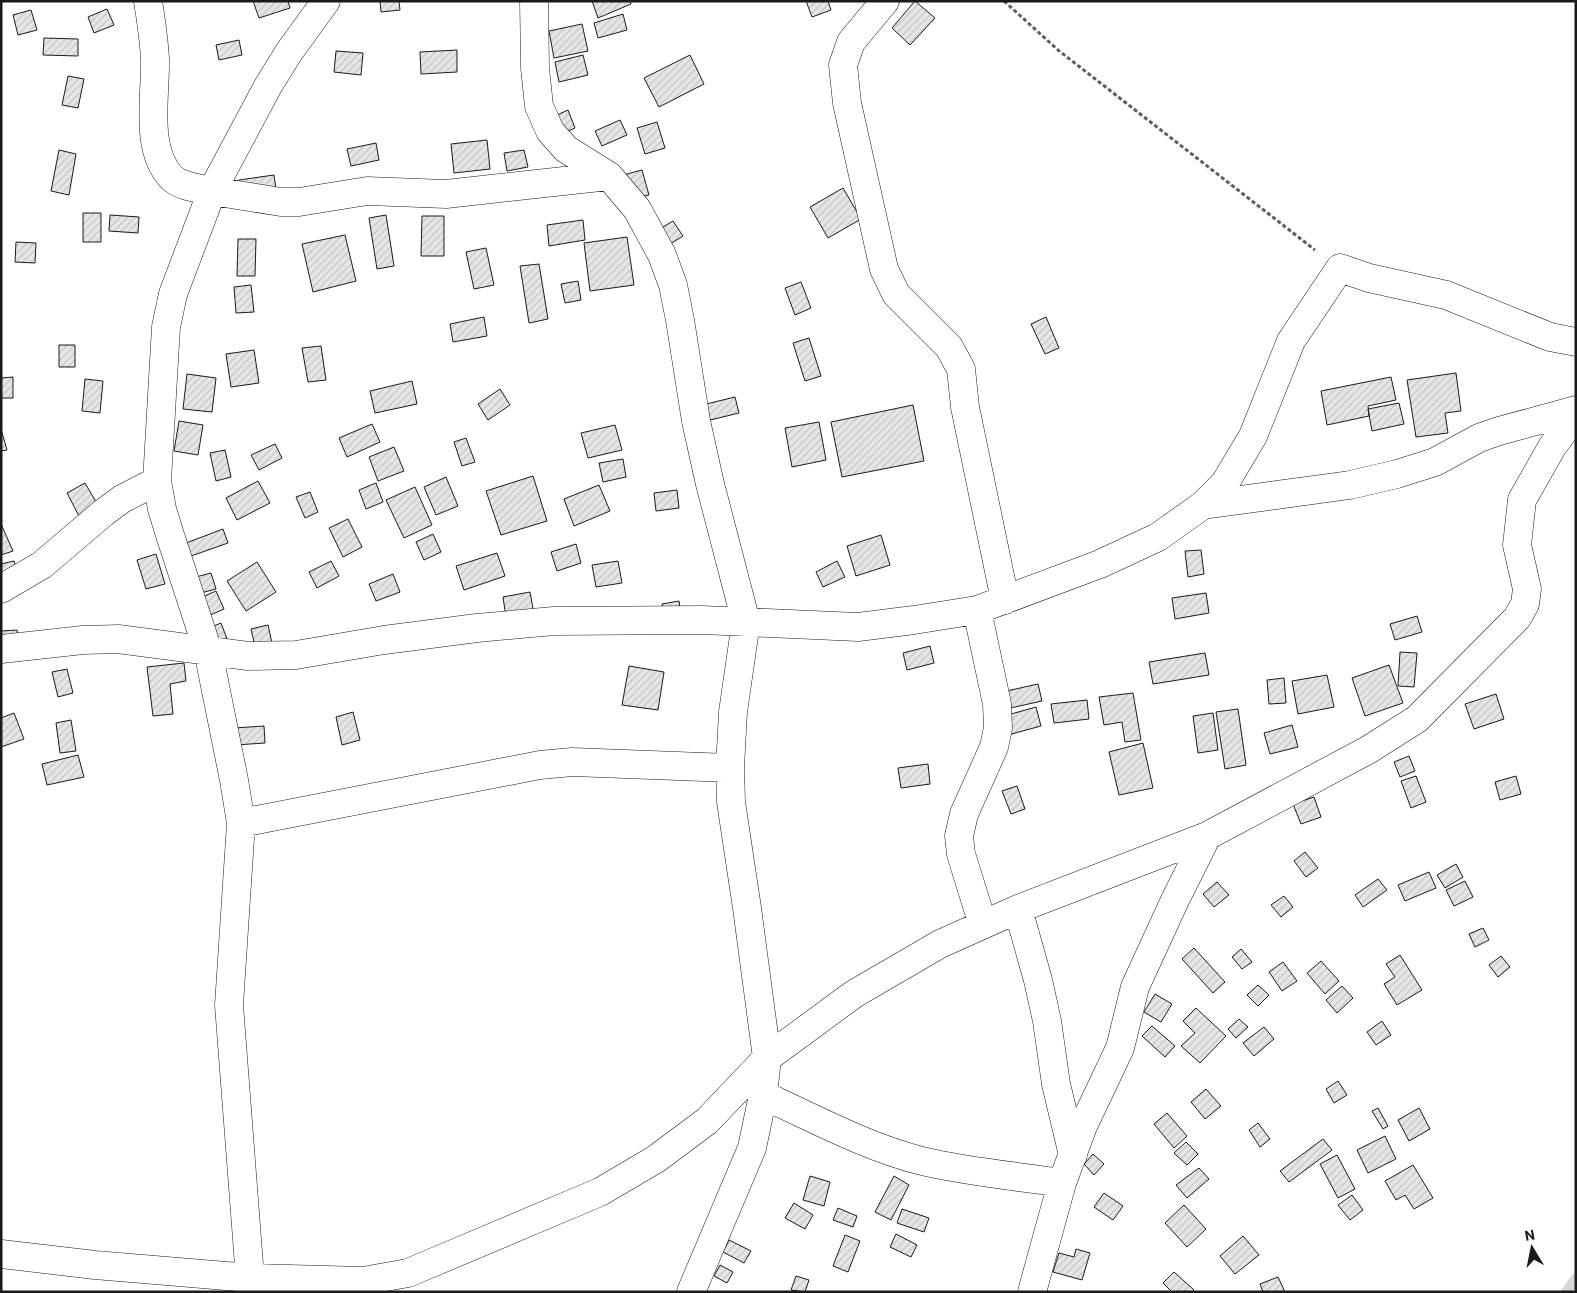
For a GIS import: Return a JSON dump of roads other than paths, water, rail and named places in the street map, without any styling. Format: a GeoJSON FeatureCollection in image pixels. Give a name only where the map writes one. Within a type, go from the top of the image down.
{"type":"FeatureCollection","features":[{"type":"Feature","properties":{"kind":"street"},"geometry":{"type":"LineString","coordinates":[[148,1],[155,59],[155,140],[161,162],[172,178],[184,185],[281,202],[299,202],[367,192],[446,194],[609,176]]}},
{"type":"Feature","properties":{"kind":"street"},"geometry":{"type":"LineString","coordinates":[[250,1278],[228,1005],[240,858],[241,822],[208,651],[162,509],[157,481],[166,327],[176,286],[212,191],[289,52],[326,1]]}},
{"type":"Feature","properties":{"kind":"street"},"geometry":{"type":"LineString","coordinates":[[534,1],[535,68],[540,106],[550,131],[566,149],[609,176],[637,209],[662,255],[673,285],[698,430],[746,622],[733,712],[730,768],[731,802],[767,1058],[763,1095],[752,1148],[691,1292]]}},
{"type":"Feature","properties":{"kind":"street"},"geometry":{"type":"LineString","coordinates":[[884,1],[851,42],[843,65],[847,103],[884,269],[896,294],[949,347],[961,369],[965,407],[1005,600]]}},
{"type":"Feature","properties":{"kind":"street"},"geometry":{"type":"LineString","coordinates":[[1,649],[83,640],[118,639],[248,656],[296,654],[468,629],[554,622],[653,620],[858,627],[977,610],[1100,564],[1158,537],[1203,506],[1225,483],[1253,436],[1291,341],[1340,268],[1369,278],[1446,295],[1550,337],[1576,342]]}},
{"type":"Feature","properties":{"kind":"street"},"geometry":{"type":"LineString","coordinates":[[1203,506],[1350,485],[1397,474],[1434,462],[1486,436],[1521,424],[1576,410]]}},
{"type":"Feature","properties":{"kind":"street"},"geometry":{"type":"LineString","coordinates":[[1,1254],[94,1265],[250,1278],[363,1281],[408,1273],[600,1192],[656,1159],[707,1121],[767,1058],[854,994],[940,944],[1018,909],[1207,836],[1368,750],[1417,719],[1517,618],[1526,604],[1527,589],[1516,544],[1522,500],[1552,446],[1576,419]]}},
{"type":"Feature","properties":{"kind":"street"},"geometry":{"type":"LineString","coordinates":[[1,588],[42,565],[122,498],[157,481]]}},
{"type":"Feature","properties":{"kind":"street"},"geometry":{"type":"LineString","coordinates":[[977,610],[997,704],[998,728],[994,747],[964,814],[959,836],[962,854],[983,924]]}},
{"type":"Feature","properties":{"kind":"street"},"geometry":{"type":"LineString","coordinates":[[241,822],[540,766],[572,762],[730,768]]}},
{"type":"Feature","properties":{"kind":"street"},"geometry":{"type":"LineString","coordinates":[[1032,1292],[1062,1182],[1083,1126],[1120,1048],[1138,980],[1207,836]]}},
{"type":"Feature","properties":{"kind":"street"},"geometry":{"type":"LineString","coordinates":[[1018,909],[1038,980],[1047,1021],[1056,1084],[1073,1156]]}},
{"type":"Feature","properties":{"kind":"street"},"geometry":{"type":"LineString","coordinates":[[763,1095],[875,1145],[922,1161],[982,1172],[1062,1182]]}},
{"type":"Feature","properties":{"kind":"waterway"},"geometry":{"type":"LineString","coordinates":[[1566,1292],[1576,1278]]}}]}
